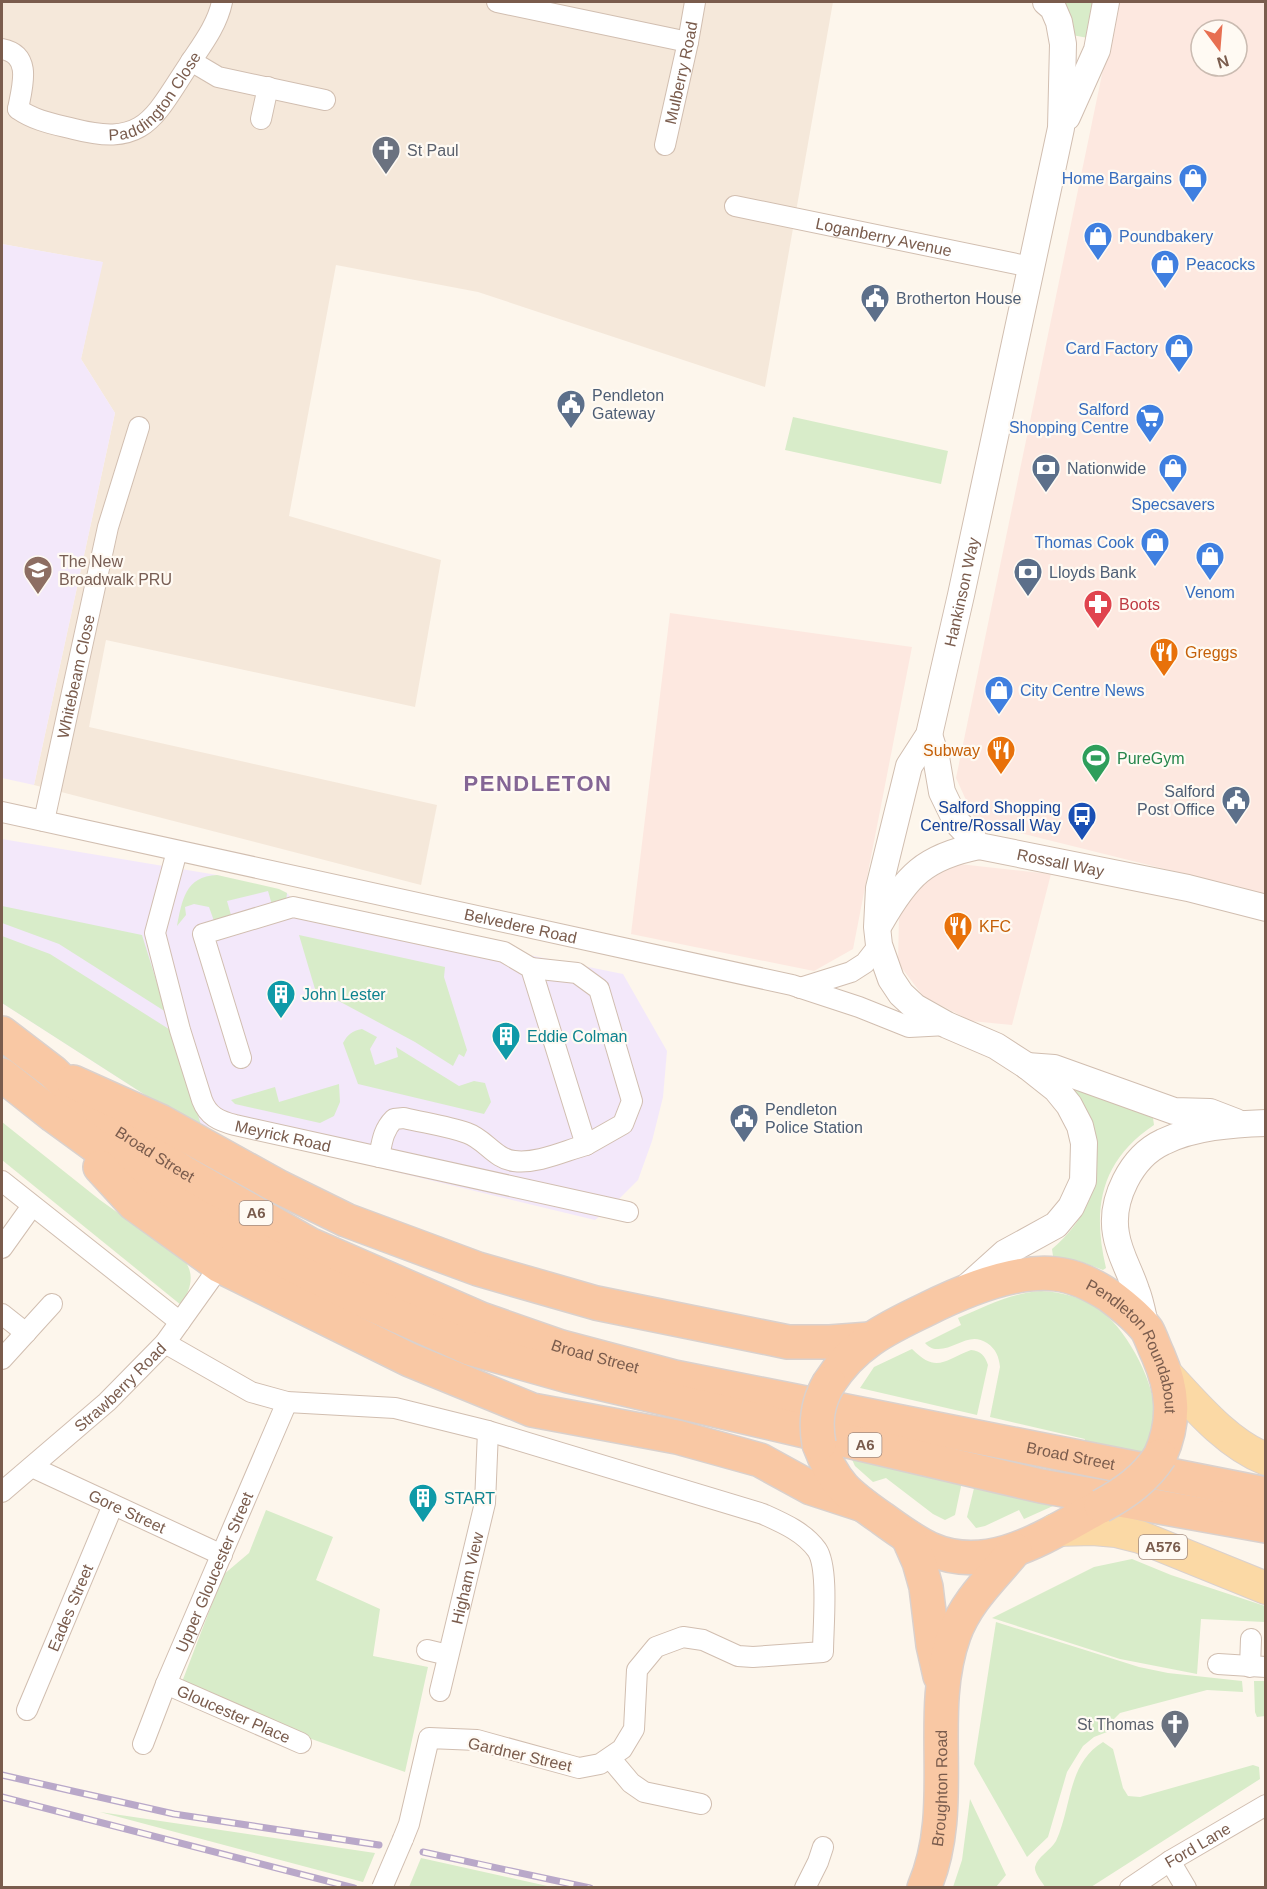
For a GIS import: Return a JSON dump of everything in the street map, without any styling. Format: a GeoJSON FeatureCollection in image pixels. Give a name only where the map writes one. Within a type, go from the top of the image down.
{"type":"FeatureCollection","features":[{"type":"Feature","properties":{"kind":"highway","name":"Broad Street"},"geometry":{"type":"LineString","coordinates":[[2,1033],[53,1072],[103,1121],[183,1172],[309,1244],[491,1323],[561,1347],[674,1377],[1266,1494]]}},
{"type":"Feature","properties":{"kind":"highway"},"geometry":{"type":"LineString","coordinates":[[53,1072],[160,1121],[279,1187],[346,1220],[478,1269],[596,1303],[788,1342],[870,1339]]}},
{"type":"Feature","properties":{"kind":"highway","name":"Broad Street"},"geometry":{"type":"LineString","coordinates":[[2,1075],[172,1202],[292,1269],[469,1348],[568,1376],[1041,1486],[1266,1526]]}},
{"type":"Feature","properties":{"kind":"highway"},"geometry":{"type":"LineString","coordinates":[[54,1116],[134,1204],[220,1266],[410,1360],[532,1410],[677,1437],[760,1460],[811,1488],[863,1505]]}},
{"type":"Feature","properties":{"kind":"highway","name":"Pendleton Roundabout"},"geometry":{"type":"LineString","coordinates":[[1054,1274],[1077,1278],[1096,1287],[1118,1302],[1146,1330],[1167,1375],[1171,1394],[1172,1413],[1169,1435],[1160,1456],[1142,1479],[1115,1498],[1055,1530],[1015,1550],[991,1557],[950,1556],[908,1537],[844,1490],[834,1477],[819,1444],[817,1418],[823,1393],[852,1353],[870,1339],[903,1320],[962,1292],[1025,1276],[1054,1274]]}},
{"type":"Feature","properties":{"kind":"highway","name":"Broughton Road"},"geometry":{"type":"LineString","coordinates":[[908,1537],[920,1562],[926,1587],[933,1645],[943,1686]]}},
{"type":"Feature","properties":{"kind":"highway","name":"Broughton Road"},"geometry":{"type":"LineString","coordinates":[[924,1887],[940,1824],[943,1686],[954,1635],[971,1601],[1015,1550]]}},
{"type":"Feature","properties":{"kind":"main road","name":"A576"},"geometry":{"type":"LineString","coordinates":[[1167,1375],[1210,1421],[1252,1454],[1266,1459]]}},
{"type":"Feature","properties":{"kind":"main road","name":"A576"},"geometry":{"type":"LineString","coordinates":[[1055,1530],[1093,1529],[1116,1531],[1140,1537],[1266,1588]]}},
{"type":"Feature","properties":{"kind":"street","name":"Paddington Close"},"geometry":{"type":"LineString","coordinates":[[2,48],[10,50],[21,62],[24,77],[10,110],[32,119],[89,133],[105,136],[126,134],[144,125],[158,112],[214,26],[222,2]]}},
{"type":"Feature","properties":{"kind":"street"},"geometry":{"type":"LineString","coordinates":[[497,2],[688,42]]}},
{"type":"Feature","properties":{"kind":"street","name":"Mulberry Road"},"geometry":{"type":"LineString","coordinates":[[665,145],[688,42],[694,2]]}},
{"type":"Feature","properties":{"kind":"street","name":"Hankinson Way"},"geometry":{"type":"LineString","coordinates":[[947,1025],[915,1008],[901,994],[891,979],[878,936],[879,888],[909,766],[928,735],[992,454],[1061,129],[1063,44],[1059,22],[1053,8],[1046,2]]}},
{"type":"Feature","properties":{"kind":"street","name":"Hankinson Way"},"geometry":{"type":"LineString","coordinates":[[1061,129],[1097,50],[1106,2]]}},
{"type":"Feature","properties":{"kind":"street"},"geometry":{"type":"LineString","coordinates":[[191,61],[218,76],[325,100]]}},
{"type":"Feature","properties":{"kind":"street"},"geometry":{"type":"LineString","coordinates":[[261,119],[268,87]]}},
{"type":"Feature","properties":{"kind":"street","name":"Loganberry Avenue"},"geometry":{"type":"LineString","coordinates":[[735,206],[1031,267]]}},
{"type":"Feature","properties":{"kind":"street","name":"Whitebeam Close"},"geometry":{"type":"LineString","coordinates":[[44,821],[108,527],[139,427]]}},
{"type":"Feature","properties":{"kind":"street"},"geometry":{"type":"LineString","coordinates":[[800,988],[837,978],[865,963],[895,896],[909,878],[945,854],[979,846],[956,821],[942,792],[936,757],[928,735]]}},
{"type":"Feature","properties":{"kind":"street","name":"Belvedere Road"},"geometry":{"type":"LineString","coordinates":[[2,812],[800,988],[859,1006],[909,1028],[947,1025],[996,1046],[1027,1066],[1056,1089],[1070,1105],[1080,1126],[1084,1143],[1083,1181],[1071,1207],[1056,1225],[1005,1253],[962,1292]]}},
{"type":"Feature","properties":{"kind":"street","name":"Rossall Way"},"geometry":{"type":"LineString","coordinates":[[979,846],[1188,888],[1266,908]]}},
{"type":"Feature","properties":{"kind":"street","name":"Meyrick Road"},"geometry":{"type":"LineString","coordinates":[[177,851],[155,933],[180,1030],[204,1107],[213,1117],[226,1123],[628,1212]]}},
{"type":"Feature","properties":{"kind":"street"},"geometry":{"type":"LineString","coordinates":[[241,1058],[204,934],[293,907],[504,952],[531,968],[577,973],[599,989],[632,1101],[622,1124],[586,1145],[535,1160],[513,1161],[496,1154],[479,1139],[468,1133],[404,1118],[394,1119],[383,1136],[379,1157]]}},
{"type":"Feature","properties":{"kind":"street"},"geometry":{"type":"LineString","coordinates":[[531,968],[586,1145]]}},
{"type":"Feature","properties":{"kind":"street"},"geometry":{"type":"LineString","coordinates":[[1027,1066],[1054,1068],[1174,1111],[1210,1112],[1240,1124]]}},
{"type":"Feature","properties":{"kind":"street"},"geometry":{"type":"LineString","coordinates":[[1146,1330],[1136,1289],[1126,1267],[1116,1233],[1115,1218],[1121,1188],[1138,1163],[1162,1142],[1190,1133],[1240,1124],[1266,1123]]}},
{"type":"Feature","properties":{"kind":"street"},"geometry":{"type":"LineString","coordinates":[[2,1181],[180,1322]]}},
{"type":"Feature","properties":{"kind":"street"},"geometry":{"type":"LineString","coordinates":[[2,1248],[32,1206]]}},
{"type":"Feature","properties":{"kind":"street","name":"Strawberry Road"},"geometry":{"type":"LineString","coordinates":[[2,1492],[107,1402],[165,1343],[220,1266]]}},
{"type":"Feature","properties":{"kind":"street"},"geometry":{"type":"LineString","coordinates":[[2,1359],[52,1304]]}},
{"type":"Feature","properties":{"kind":"street"},"geometry":{"type":"LineString","coordinates":[[2,1314],[26,1333]]}},
{"type":"Feature","properties":{"kind":"street"},"geometry":{"type":"LineString","coordinates":[[165,1343],[251,1392],[287,1402],[394,1408],[488,1431]]}},
{"type":"Feature","properties":{"kind":"street","name":"Upper Gloucester Street"},"geometry":{"type":"LineString","coordinates":[[144,1744],[166,1684],[287,1402]]}},
{"type":"Feature","properties":{"kind":"street","name":"Gardner Street"},"geometry":{"type":"LineString","coordinates":[[382,1887],[409,1824],[429,1738],[477,1740],[579,1768],[600,1764],[622,1749],[634,1730],[637,1670],[656,1647],[682,1637],[703,1640],[738,1656],[823,1652],[823,1566],[819,1553],[799,1533],[763,1514],[488,1431]]}},
{"type":"Feature","properties":{"kind":"street","name":"Higham View"},"geometry":{"type":"LineString","coordinates":[[440,1691],[484,1503],[488,1431]]}},
{"type":"Feature","properties":{"kind":"street","name":"Gore Street"},"geometry":{"type":"LineString","coordinates":[[32,1467],[222,1555]]}},
{"type":"Feature","properties":{"kind":"street","name":"Eades Street"},"geometry":{"type":"LineString","coordinates":[[27,1710],[113,1504]]}},
{"type":"Feature","properties":{"kind":"street"},"geometry":{"type":"LineString","coordinates":[[1218,1664],[1258,1667],[1251,1639]]}},
{"type":"Feature","properties":{"kind":"street"},"geometry":{"type":"LineString","coordinates":[[427,1650],[448,1655]]}},
{"type":"Feature","properties":{"kind":"street","name":"Gloucester Place"},"geometry":{"type":"LineString","coordinates":[[166,1684],[302,1743]]}},
{"type":"Feature","properties":{"kind":"street"},"geometry":{"type":"LineString","coordinates":[[610,1758],[631,1783],[644,1792],[701,1804]]}},
{"type":"Feature","properties":{"kind":"street","name":"Ford Lane"},"geometry":{"type":"LineString","coordinates":[[1130,1887],[1266,1805]]}},
{"type":"Feature","properties":{"kind":"street"},"geometry":{"type":"LineString","coordinates":[[805,1887],[818,1863],[823,1846]]}},
{"type":"Feature","properties":{"kind":"street"},"geometry":{"type":"LineString","coordinates":[[1170,1861],[1186,1887]]}},
{"type":"Feature","properties":{"kind":"shaded area"},"geometry":{"type":"Polygon","coordinates":[[[2,2],[833,2],[765,387],[478,292],[336,265],[289,516],[441,560],[415,707],[106,640],[89,727],[437,805],[421,885],[34,785],[115,413],[81,359],[102,262],[2,244],[2,2]]]}},
{"type":"Feature","properties":{"kind":"shaded area","name":"Salford Shopping Centre"},"geometry":{"type":"Polygon","coordinates":[[[1117,2],[1265,2],[1265,894],[976,822],[956,778],[1117,2]]]}},
{"type":"Feature","properties":{"kind":"shaded area","name":"The New Broadwalk PRU"},"geometry":{"type":"Polygon","coordinates":[[[2,244],[103,262],[81,359],[115,413],[34,785],[2,778],[2,244]]]}},
{"type":"Feature","properties":{"kind":"shaded area"},"geometry":{"type":"Polygon","coordinates":[[[670,613],[912,647],[853,949],[814,971],[631,934],[670,613]]]}},
{"type":"Feature","properties":{"kind":"shaded area"},"geometry":{"type":"Polygon","coordinates":[[[2,839],[217,875],[287,893],[300,909],[623,974],[667,1051],[663,1097],[652,1141],[638,1180],[595,1220],[201,1125],[167,1109],[2,1003],[2,839]]]}},
{"type":"Feature","properties":{"kind":"shaded area"},"geometry":{"type":"Polygon","coordinates":[[[950,863],[1051,874],[1012,1025],[971,1021],[923,996],[898,963],[899,915],[915,886],[950,863]]]}},
{"type":"Feature","properties":{"kind":"green space"},"geometry":{"type":"Polygon","coordinates":[[[1057,2],[1094,2],[1088,38],[1072,35],[1057,2]]]}},
{"type":"Feature","properties":{"kind":"green space"},"geometry":{"type":"Polygon","coordinates":[[[793,417],[948,451],[941,484],[785,450],[793,417]]]}},
{"type":"Feature","properties":{"kind":"green space"},"geometry":{"type":"Polygon","coordinates":[[[217,875],[279,889],[287,893],[286,901],[272,905],[268,891],[227,901],[231,915],[214,921],[209,907],[194,904],[185,907],[186,915],[177,926],[183,899],[192,885],[206,876],[217,875]]]}},
{"type":"Feature","properties":{"kind":"green space"},"geometry":{"type":"Polygon","coordinates":[[[2,906],[142,935],[166,1012],[59,944],[2,923],[2,906]]]}},
{"type":"Feature","properties":{"kind":"green space"},"geometry":{"type":"Polygon","coordinates":[[[299,935],[445,967],[444,977],[467,1050],[464,1057],[459,1054],[453,1066],[415,1042],[335,999],[338,994],[330,990],[315,989],[299,935]]]}},
{"type":"Feature","properties":{"kind":"green space"},"geometry":{"type":"Polygon","coordinates":[[[2,936],[50,954],[172,1031],[201,1125],[167,1109],[2,1003],[2,936]]]}},
{"type":"Feature","properties":{"kind":"green space"},"geometry":{"type":"Polygon","coordinates":[[[362,1029],[377,1037],[370,1049],[375,1065],[398,1057],[396,1047],[459,1086],[474,1081],[485,1083],[491,1102],[484,1114],[358,1084],[343,1043],[351,1033],[362,1029]]]}},
{"type":"Feature","properties":{"kind":"green space"},"geometry":{"type":"Polygon","coordinates":[[[339,1084],[340,1102],[334,1116],[320,1123],[235,1104],[231,1100],[275,1087],[279,1102],[339,1084]]]}},
{"type":"Feature","properties":{"kind":"green space"},"geometry":{"type":"Polygon","coordinates":[[[1074,1085],[1153,1118],[1154,1125],[1122,1154],[1104,1188],[1100,1226],[1106,1268],[1103,1270],[1079,1261],[1053,1256],[1052,1249],[1083,1213],[1092,1193],[1096,1173],[1097,1152],[1093,1131],[1085,1109],[1073,1088],[1074,1085]]]}},
{"type":"Feature","properties":{"kind":"green space"},"geometry":{"type":"Polygon","coordinates":[[[2,1122],[100,1200],[184,1260],[191,1277],[187,1294],[181,1305],[2,1160],[2,1122]]]}},
{"type":"Feature","properties":{"kind":"green space"},"geometry":{"type":"Polygon","coordinates":[[[1041,1291],[1077,1298],[1091,1304],[1107,1316],[1127,1339],[1143,1368],[1154,1409],[1152,1428],[1146,1446],[1132,1464],[1116,1477],[1098,1487],[1069,1498],[1085,1439],[990,1417],[1000,1367],[993,1348],[987,1343],[974,1339],[944,1349],[937,1349],[925,1343],[961,1325],[958,1318],[1009,1297],[1041,1291]]]}},
{"type":"Feature","properties":{"kind":"green space"},"geometry":{"type":"Polygon","coordinates":[[[912,1349],[921,1357],[935,1363],[947,1361],[971,1350],[982,1354],[988,1365],[977,1415],[860,1388],[874,1367],[912,1349]]]}},
{"type":"Feature","properties":{"kind":"green space"},"geometry":{"type":"Polygon","coordinates":[[[848,1451],[963,1477],[955,1515],[945,1520],[933,1514],[886,1478],[873,1482],[855,1466],[848,1451]]]}},
{"type":"Feature","properties":{"kind":"green space"},"geometry":{"type":"Polygon","coordinates":[[[976,1480],[1057,1497],[1053,1506],[1024,1519],[1019,1510],[976,1528],[967,1517],[976,1480]]]}},
{"type":"Feature","properties":{"kind":"green space"},"geometry":{"type":"Polygon","coordinates":[[[266,1510],[333,1537],[316,1580],[380,1609],[373,1656],[428,1667],[405,1772],[303,1736],[182,1682],[223,1575],[249,1553],[266,1510]]]}},
{"type":"Feature","properties":{"kind":"green space"},"geometry":{"type":"Polygon","coordinates":[[[1132,1559],[1171,1575],[1265,1606],[1265,1622],[1201,1619],[1197,1674],[1120,1659],[992,1618],[1094,1567],[1132,1559]]]}},
{"type":"Feature","properties":{"kind":"green space"},"geometry":{"type":"Polygon","coordinates":[[[996,1622],[1139,1667],[1168,1673],[1242,1681],[1243,1692],[1207,1690],[1120,1713],[1113,1720],[1107,1732],[1094,1737],[1083,1746],[1067,1772],[1048,1837],[1027,1857],[974,1764],[996,1622]]]}},
{"type":"Feature","properties":{"kind":"green space"},"geometry":{"type":"Polygon","coordinates":[[[1254,1681],[1265,1681],[1265,1716],[1257,1717],[1255,1712],[1254,1681]]]}},
{"type":"Feature","properties":{"kind":"green space"},"geometry":{"type":"Polygon","coordinates":[[[1103,1742],[1113,1749],[1123,1788],[1128,1796],[1140,1797],[1253,1765],[1259,1767],[1260,1779],[1091,1887],[1045,1887],[1036,1872],[1036,1863],[1056,1841],[1072,1787],[1083,1762],[1091,1751],[1103,1742]]]}},
{"type":"Feature","properties":{"kind":"green space"},"geometry":{"type":"Polygon","coordinates":[[[970,1799],[1006,1875],[996,1887],[953,1887],[962,1860],[970,1799]]]}},
{"type":"Feature","properties":{"kind":"green space"},"geometry":{"type":"Polygon","coordinates":[[[100,1812],[375,1853],[363,1882],[100,1812]]]}},
{"type":"Feature","properties":{"kind":"green space"},"geometry":{"type":"Polygon","coordinates":[[[421,1858],[552,1887],[409,1887],[421,1858]]]}},
{"type":"Feature","properties":{"kind":"railway"},"geometry":{"type":"LineString","coordinates":[[2,1775],[174,1814],[379,1845]]}},
{"type":"Feature","properties":{"kind":"railway"},"geometry":{"type":"LineString","coordinates":[[2,1797],[354,1888]]}},
{"type":"Feature","properties":{"kind":"railway"},"geometry":{"type":"LineString","coordinates":[[423,1852],[590,1888]]}},
{"type":"Feature","properties":{"kind":"place","name":"St Paul"},"geometry":{"type":"Point","coordinates":[386,176]}},
{"type":"Feature","properties":{"kind":"place","name":"Home Bargains"},"geometry":{"type":"Point","coordinates":[1193,204]}},
{"type":"Feature","properties":{"kind":"place","name":"Poundbakery"},"geometry":{"type":"Point","coordinates":[1098,262]}},
{"type":"Feature","properties":{"kind":"place","name":"Peacocks"},"geometry":{"type":"Point","coordinates":[1165,290]}},
{"type":"Feature","properties":{"kind":"place","name":"Brotherton House"},"geometry":{"type":"Point","coordinates":[875,324]}},
{"type":"Feature","properties":{"kind":"place","name":"Card Factory"},"geometry":{"type":"Point","coordinates":[1179,374]}},
{"type":"Feature","properties":{"kind":"place","name":"Pendleton Gateway"},"geometry":{"type":"Point","coordinates":[571,430]}},
{"type":"Feature","properties":{"kind":"place","name":"Salford Shopping Centre"},"geometry":{"type":"Point","coordinates":[1150,444]}},
{"type":"Feature","properties":{"kind":"place","name":"Nationwide"},"geometry":{"type":"Point","coordinates":[1046,494]}},
{"type":"Feature","properties":{"kind":"place","name":"Specsavers"},"geometry":{"type":"Point","coordinates":[1173,494]}},
{"type":"Feature","properties":{"kind":"place","name":"Thomas Cook"},"geometry":{"type":"Point","coordinates":[1155,568]}},
{"type":"Feature","properties":{"kind":"place","name":"Venom"},"geometry":{"type":"Point","coordinates":[1210,582]}},
{"type":"Feature","properties":{"kind":"place","name":"The New Broadwalk PRU"},"geometry":{"type":"Point","coordinates":[38,596]}},
{"type":"Feature","properties":{"kind":"place","name":"Lloyds Bank"},"geometry":{"type":"Point","coordinates":[1028,598]}},
{"type":"Feature","properties":{"kind":"place","name":"Boots"},"geometry":{"type":"Point","coordinates":[1098,630]}},
{"type":"Feature","properties":{"kind":"place","name":"Greggs"},"geometry":{"type":"Point","coordinates":[1164,678]}},
{"type":"Feature","properties":{"kind":"place","name":"City Centre News"},"geometry":{"type":"Point","coordinates":[999,716]}},
{"type":"Feature","properties":{"kind":"place","name":"Subway"},"geometry":{"type":"Point","coordinates":[1001,776]}},
{"type":"Feature","properties":{"kind":"place","name":"PureGym"},"geometry":{"type":"Point","coordinates":[1096,784]}},
{"type":"Feature","properties":{"kind":"place","name":"Salford Post Office"},"geometry":{"type":"Point","coordinates":[1236,826]}},
{"type":"Feature","properties":{"kind":"place","name":"Salford Shopping Centre/Rossall Way"},"geometry":{"type":"Point","coordinates":[1082,842]}},
{"type":"Feature","properties":{"kind":"place","name":"KFC"},"geometry":{"type":"Point","coordinates":[958,952]}},
{"type":"Feature","properties":{"kind":"place","name":"John Lester"},"geometry":{"type":"Point","coordinates":[281,1020]}},
{"type":"Feature","properties":{"kind":"place","name":"Eddie Colman"},"geometry":{"type":"Point","coordinates":[506,1062]}},
{"type":"Feature","properties":{"kind":"place","name":"Pendleton Police Station"},"geometry":{"type":"Point","coordinates":[744,1144]}},
{"type":"Feature","properties":{"kind":"place","name":"START"},"geometry":{"type":"Point","coordinates":[423,1524]}},
{"type":"Feature","properties":{"kind":"place","name":"St Thomas"},"geometry":{"type":"Point","coordinates":[1175,1750]}},
{"type":"Feature","properties":{"kind":"district","name":"PENDLETON"},"geometry":{"type":"Point","coordinates":[538,783]}}]}
